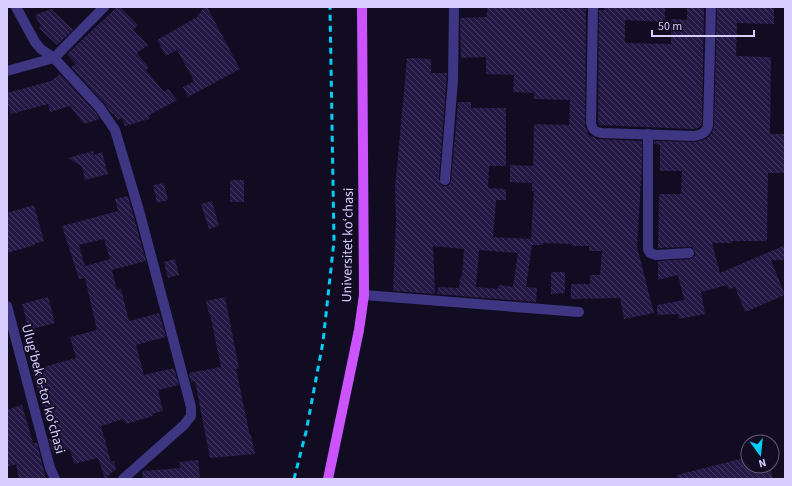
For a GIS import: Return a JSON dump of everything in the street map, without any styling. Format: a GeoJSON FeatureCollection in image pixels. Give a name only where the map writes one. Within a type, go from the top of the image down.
{"type":"FeatureCollection","features":[{"type":"Feature","properties":{"kind":"main road","name":"Universitet kо‘chasi"},"geometry":{"type":"LineString","coordinates":[[328,479],[359,330],[364,294],[362,7]]}},
{"type":"Feature","properties":{"kind":"street"},"geometry":{"type":"LineString","coordinates":[[16,7],[35,42],[41,49],[54,58],[100,108],[115,130],[140,214],[191,408],[191,416],[184,425],[123,479]]}},
{"type":"Feature","properties":{"kind":"street"},"geometry":{"type":"LineString","coordinates":[[7,71],[54,58],[104,7]]}},
{"type":"Feature","properties":{"kind":"street"},"geometry":{"type":"LineString","coordinates":[[445,180],[453,80],[454,7]]}},
{"type":"Feature","properties":{"kind":"street"},"geometry":{"type":"LineString","coordinates":[[593,7],[591,123],[593,129],[596,132],[601,133],[694,136],[700,135],[708,129],[710,7]]}},
{"type":"Feature","properties":{"kind":"street"},"geometry":{"type":"LineString","coordinates":[[648,134],[648,249],[650,253],[656,255],[689,253]]}},
{"type":"Feature","properties":{"kind":"street"},"geometry":{"type":"LineString","coordinates":[[364,294],[579,312]]}},
{"type":"Feature","properties":{"kind":"street","name":"Ulug‘bek 6-tor koʻchasi"},"geometry":{"type":"LineString","coordinates":[[7,306],[50,468],[55,479]]}},
{"type":"Feature","properties":{"kind":"building"},"geometry":{"type":"Polygon","coordinates":[[[117,7],[120,7],[138,25],[133,30],[148,45],[137,53],[149,67],[146,70],[164,92],[168,89],[177,100],[148,116],[149,119],[125,126],[122,118],[118,120],[114,114],[112,114],[105,104],[71,67],[76,64],[67,54],[117,7]]]}},
{"type":"Feature","properties":{"kind":"building"},"geometry":{"type":"Polygon","coordinates":[[[204,7],[207,7],[240,69],[188,97],[183,87],[194,81],[177,50],[166,56],[157,40],[197,17],[204,7]]]}},
{"type":"Feature","properties":{"kind":"building"},"geometry":{"type":"Polygon","coordinates":[[[487,7],[546,7],[568,9],[568,7],[584,7],[584,9],[586,9],[585,126],[589,135],[597,139],[642,141],[637,247],[654,313],[624,319],[620,298],[571,299],[571,284],[590,284],[590,275],[600,275],[602,251],[589,251],[589,246],[572,246],[572,244],[543,243],[543,245],[532,245],[526,287],[537,288],[536,302],[437,294],[438,287],[459,288],[460,277],[462,277],[464,249],[433,246],[435,294],[393,291],[396,221],[395,188],[407,58],[431,59],[431,73],[447,73],[439,179],[442,186],[448,186],[451,181],[458,102],[471,102],[471,108],[506,108],[506,166],[489,166],[488,188],[506,189],[506,200],[496,200],[493,237],[531,239],[534,191],[532,191],[532,183],[510,182],[510,165],[533,166],[534,124],[569,125],[570,100],[534,99],[534,93],[513,92],[514,75],[486,74],[486,57],[461,58],[460,18],[487,17],[487,7]],[[479,250],[476,287],[498,289],[499,285],[513,287],[518,253],[479,250]]]}},
{"type":"Feature","properties":{"kind":"building"},"geometry":{"type":"Polygon","coordinates":[[[604,7],[665,7],[665,22],[625,20],[625,43],[671,44],[671,19],[687,20],[687,7],[704,7],[702,124],[700,127],[694,129],[599,125],[599,10],[604,10],[604,7]]]}},
{"type":"Feature","properties":{"kind":"building"},"geometry":{"type":"Polygon","coordinates":[[[717,7],[774,7],[774,24],[737,23],[736,56],[771,57],[770,134],[785,134],[785,173],[768,173],[767,241],[732,241],[732,243],[712,243],[720,273],[785,245],[785,260],[771,260],[785,295],[745,312],[735,287],[729,289],[727,285],[701,292],[705,314],[679,319],[678,314],[657,315],[657,305],[684,300],[678,275],[658,280],[658,261],[690,259],[695,256],[695,252],[692,247],[658,248],[659,194],[681,194],[682,171],[660,171],[660,145],[654,144],[654,141],[695,142],[706,139],[712,133],[714,125],[717,7]]]}},
{"type":"Feature","properties":{"kind":"building"},"geometry":{"type":"Polygon","coordinates":[[[51,9],[73,30],[57,45],[39,28],[41,26],[35,15],[51,9]]]}},
{"type":"Feature","properties":{"kind":"building"},"geometry":{"type":"Polygon","coordinates":[[[60,74],[100,119],[84,124],[70,106],[50,112],[48,104],[11,114],[7,101],[7,93],[51,81],[60,74]]]}},
{"type":"Feature","properties":{"kind":"building"},"geometry":{"type":"Polygon","coordinates":[[[93,151],[94,155],[102,152],[108,174],[85,180],[82,167],[68,158],[93,151]]]}},
{"type":"Feature","properties":{"kind":"building"},"geometry":{"type":"Polygon","coordinates":[[[230,180],[244,180],[244,202],[230,202],[230,180]]]}},
{"type":"Feature","properties":{"kind":"building"},"geometry":{"type":"Polygon","coordinates":[[[164,183],[168,200],[157,203],[153,185],[164,183]]]}},
{"type":"Feature","properties":{"kind":"building"},"geometry":{"type":"Polygon","coordinates":[[[128,196],[146,261],[112,270],[117,290],[121,289],[129,321],[159,313],[166,337],[136,345],[144,375],[174,368],[179,385],[158,390],[163,411],[152,414],[153,416],[126,424],[124,419],[101,426],[111,462],[114,461],[116,469],[105,479],[98,458],[74,464],[70,449],[53,453],[49,439],[54,438],[45,406],[42,407],[32,370],[76,358],[70,337],[97,330],[85,278],[79,279],[62,226],[118,211],[115,199],[128,196]],[[104,239],[79,245],[85,266],[110,259],[104,239]]]}},
{"type":"Feature","properties":{"kind":"building"},"geometry":{"type":"Polygon","coordinates":[[[212,201],[219,226],[209,229],[201,204],[212,201]]]}},
{"type":"Feature","properties":{"kind":"building"},"geometry":{"type":"Polygon","coordinates":[[[34,205],[44,241],[7,253],[7,213],[34,205]]]}},
{"type":"Feature","properties":{"kind":"building"},"geometry":{"type":"Polygon","coordinates":[[[175,259],[179,275],[168,278],[164,262],[175,259]]]}},
{"type":"Feature","properties":{"kind":"building"},"geometry":{"type":"Polygon","coordinates":[[[551,272],[565,272],[565,293],[551,294],[551,272]]]}},
{"type":"Feature","properties":{"kind":"building"},"geometry":{"type":"Polygon","coordinates":[[[48,297],[55,323],[29,330],[22,304],[48,297]]]}},
{"type":"Feature","properties":{"kind":"building"},"geometry":{"type":"Polygon","coordinates":[[[225,297],[239,368],[236,369],[255,454],[210,458],[195,381],[191,382],[189,373],[221,367],[206,301],[225,297]]]}},
{"type":"Feature","properties":{"kind":"building"},"geometry":{"type":"Polygon","coordinates":[[[22,405],[33,443],[37,443],[46,479],[19,479],[16,464],[7,467],[7,410],[22,405]]]}},
{"type":"Feature","properties":{"kind":"building"},"geometry":{"type":"Polygon","coordinates":[[[740,459],[740,474],[772,474],[773,479],[677,479],[677,475],[740,459]]]}},
{"type":"Feature","properties":{"kind":"building"},"geometry":{"type":"Polygon","coordinates":[[[198,460],[200,479],[143,479],[142,471],[180,468],[179,462],[198,460]]]}},
{"type":"Feature","properties":{"kind":"railway"},"geometry":{"type":"LineString","coordinates":[[294,479],[306,432],[323,342],[334,241],[330,7]]}}]}
